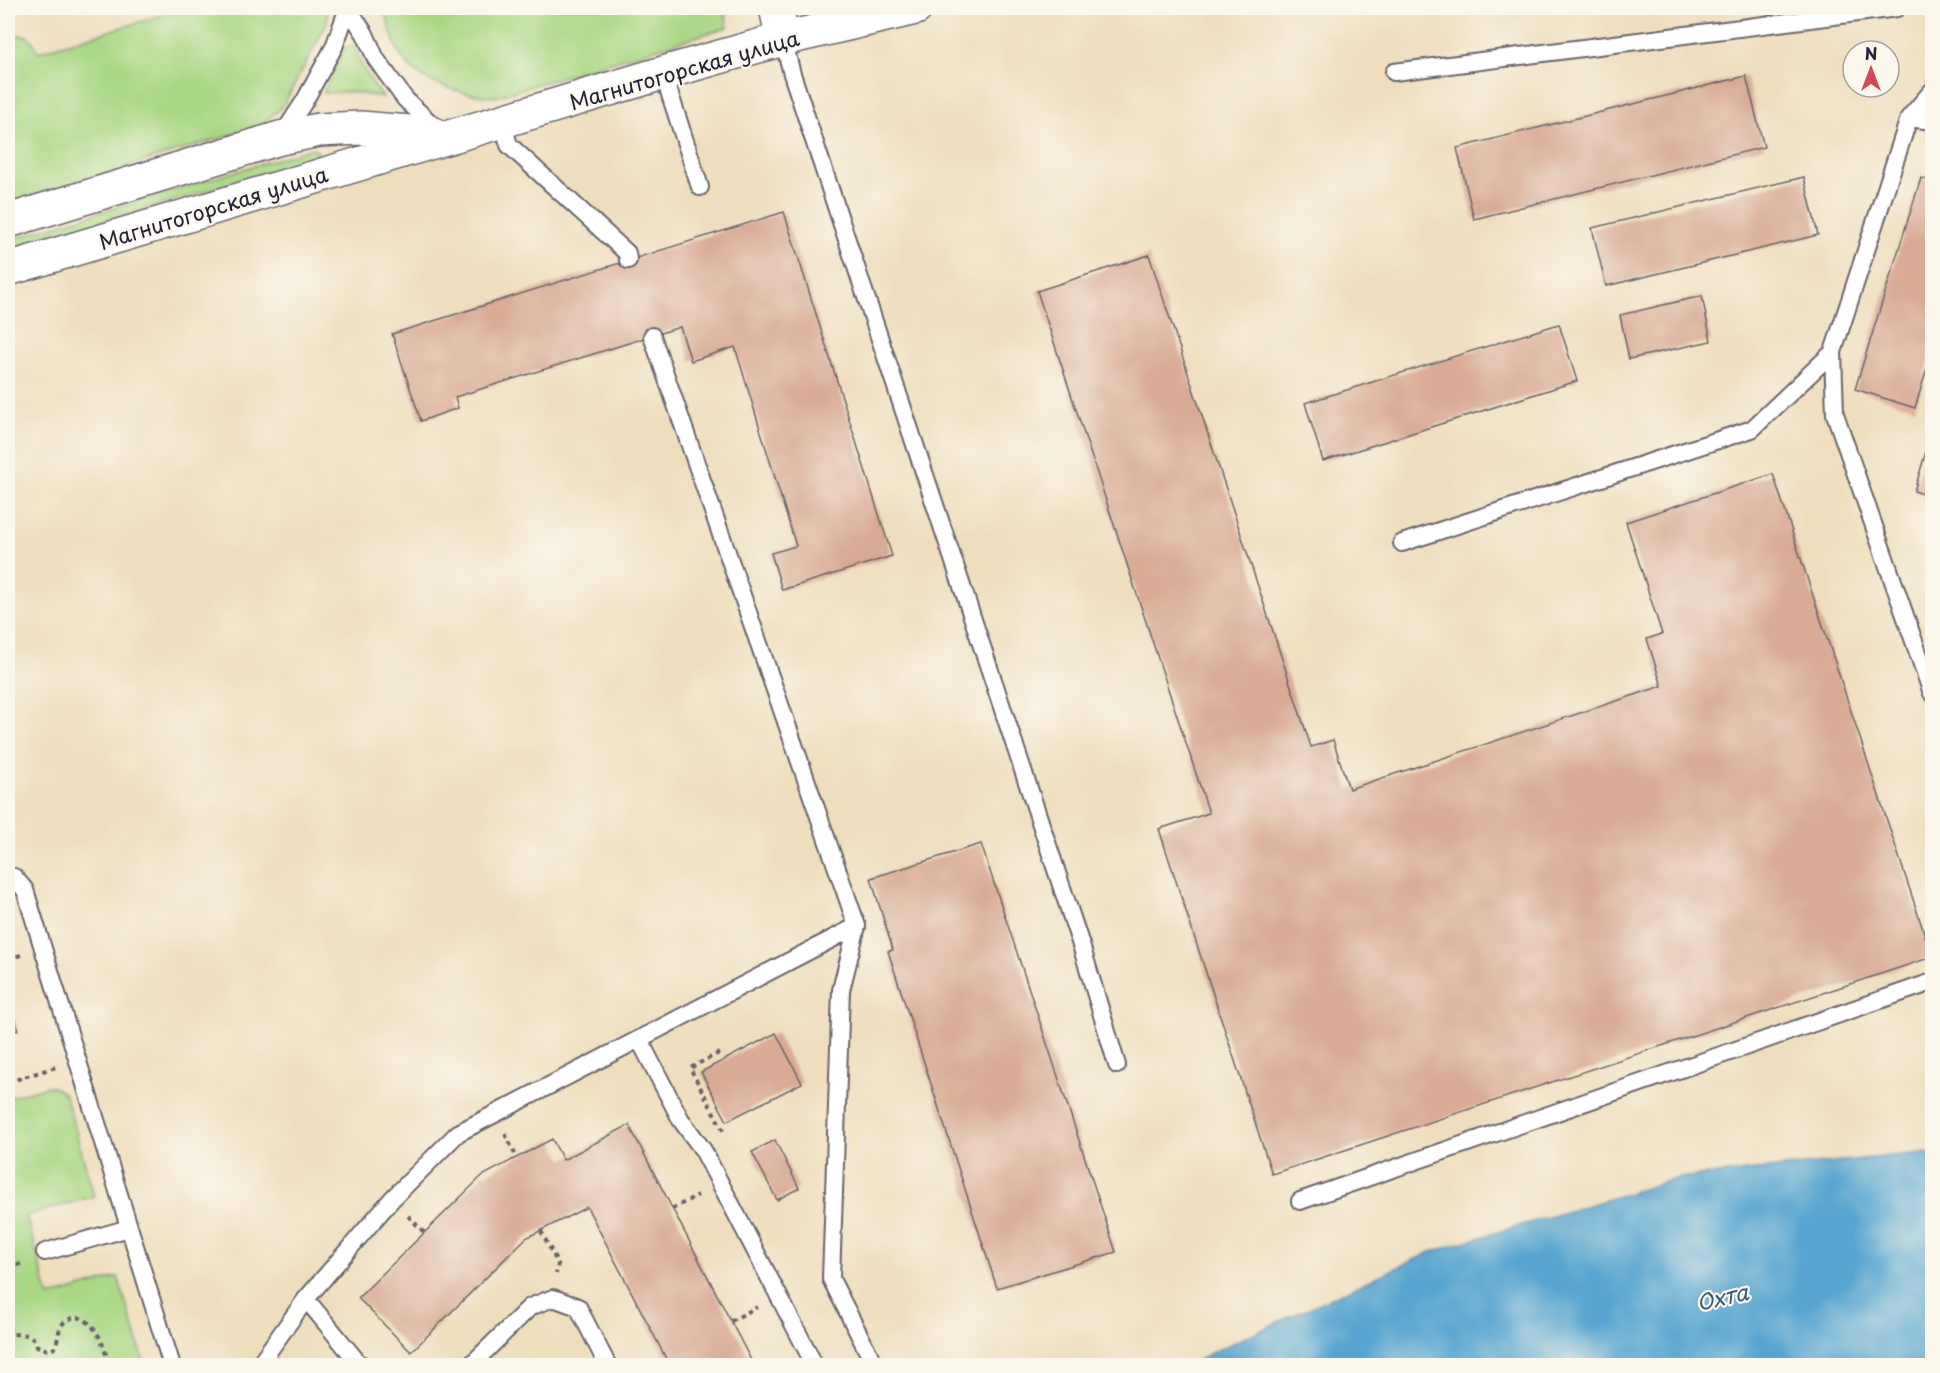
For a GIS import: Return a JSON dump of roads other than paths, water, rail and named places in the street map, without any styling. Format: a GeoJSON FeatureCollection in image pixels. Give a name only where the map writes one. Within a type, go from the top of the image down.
{"type":"FeatureCollection","features":[{"type":"Feature","properties":{"kind":"street"},"geometry":{"type":"LineString","coordinates":[[776,8],[783,39]]}},
{"type":"Feature","properties":{"kind":"street","name":"Магнитогорская улица"},"geometry":{"type":"LineString","coordinates":[[8,269],[448,135],[663,73],[783,39],[916,8]]}},
{"type":"Feature","properties":{"kind":"street","name":"Магнитогорская улица"},"geometry":{"type":"LineString","coordinates":[[8,221],[280,138],[319,130],[360,128],[448,135]]}},
{"type":"Feature","properties":{"kind":"lane"},"geometry":{"type":"LineString","coordinates":[[348,8],[365,34],[376,59],[405,99],[448,135]]}},
{"type":"Feature","properties":{"kind":"lane"},"geometry":{"type":"LineString","coordinates":[[280,138],[300,108],[334,47],[348,8]]}},
{"type":"Feature","properties":{"kind":"lane"},"geometry":{"type":"LineString","coordinates":[[1394,72],[1897,8]]}},
{"type":"Feature","properties":{"kind":"lane"},"geometry":{"type":"LineString","coordinates":[[783,39],[795,85],[1081,945],[1117,1065]]}},
{"type":"Feature","properties":{"kind":"lane"},"geometry":{"type":"LineString","coordinates":[[663,73],[700,187]]}},
{"type":"Feature","properties":{"kind":"lane"},"geometry":{"type":"LineString","coordinates":[[1932,92],[1909,118],[1833,352],[1835,414],[1932,693]]}},
{"type":"Feature","properties":{"kind":"lane"},"geometry":{"type":"LineString","coordinates":[[1909,118],[1932,121]]}},
{"type":"Feature","properties":{"kind":"lane"},"geometry":{"type":"LineString","coordinates":[[502,121],[509,145],[627,254],[628,260]]}},
{"type":"Feature","properties":{"kind":"lane"},"geometry":{"type":"LineString","coordinates":[[652,336],[857,926],[841,990],[831,1279],[875,1365]]}},
{"type":"Feature","properties":{"kind":"lane"},"geometry":{"type":"LineString","coordinates":[[1402,543],[1752,429],[1833,352]]}},
{"type":"Feature","properties":{"kind":"lane"},"geometry":{"type":"LineString","coordinates":[[8,876],[14,877],[25,890],[172,1365]]}},
{"type":"Feature","properties":{"kind":"lane"},"geometry":{"type":"LineString","coordinates":[[258,1365],[306,1299],[392,1199],[458,1133],[857,926]]}},
{"type":"Feature","properties":{"kind":"lane"},"geometry":{"type":"LineString","coordinates":[[1300,1201],[1932,982]]}},
{"type":"Feature","properties":{"kind":"lane"},"geometry":{"type":"LineString","coordinates":[[639,1039],[681,1120],[703,1150],[815,1365]]}},
{"type":"Feature","properties":{"kind":"lane"},"geometry":{"type":"LineString","coordinates":[[45,1252],[129,1228]]}},
{"type":"Feature","properties":{"kind":"lane"},"geometry":{"type":"LineString","coordinates":[[470,1365],[530,1307],[553,1298],[578,1307],[608,1365]]}},
{"type":"Feature","properties":{"kind":"lane"},"geometry":{"type":"LineString","coordinates":[[306,1299],[361,1365]]}},
{"type":"Feature","properties":{"kind":"water","name":"Охта"},"geometry":{"type":"Polygon","coordinates":[[[1920,1153],[1932,1154],[1932,1365],[1190,1365],[1213,1352],[1431,1252],[1679,1178],[1920,1153]]]}}]}
